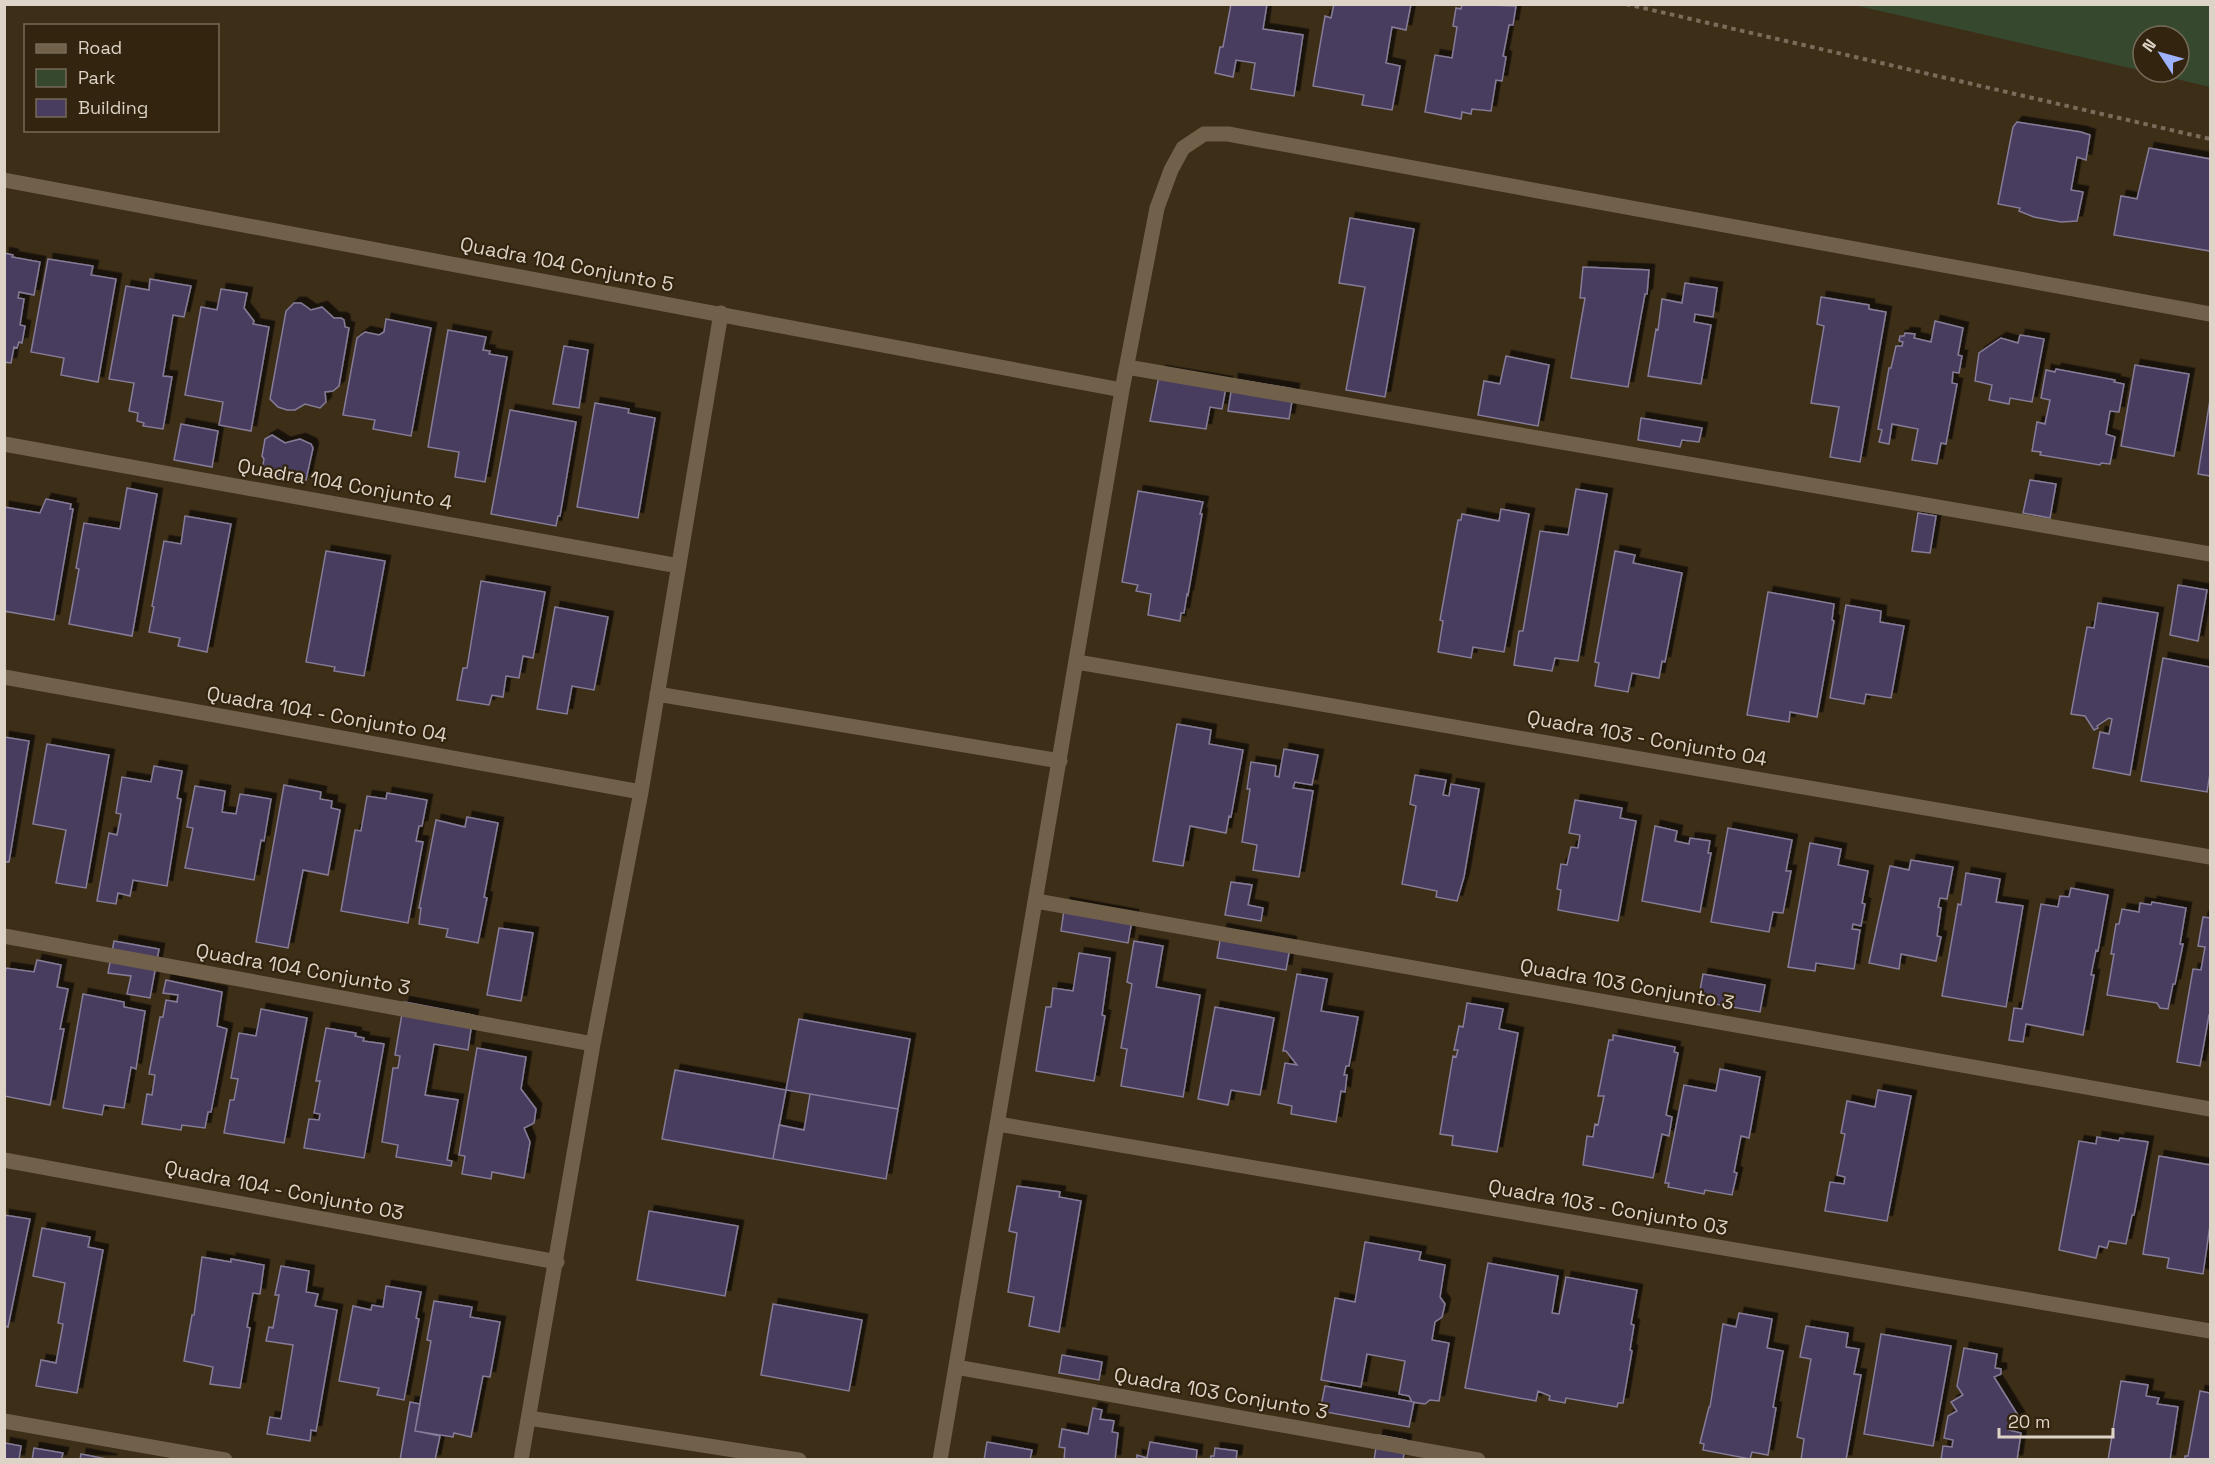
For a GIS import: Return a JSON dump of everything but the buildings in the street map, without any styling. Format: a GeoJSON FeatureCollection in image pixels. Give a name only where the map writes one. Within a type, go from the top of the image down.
{"type":"FeatureCollection","features":[{"type":"Feature","properties":{"kind":"street"},"geometry":{"type":"LineString","coordinates":[[940,1460],[1122,390],[1156,208],[1171,170],[1183,148],[1204,134],[1228,134],[2211,314]]}},
{"type":"Feature","properties":{"kind":"street","name":"Quadra 104 Conjunto 5"},"geometry":{"type":"LineString","coordinates":[[4,180],[1122,390]]}},
{"type":"Feature","properties":{"kind":"street"},"geometry":{"type":"LineString","coordinates":[[521,1460],[593,1044],[641,792],[721,313]]}},
{"type":"Feature","properties":{"kind":"street"},"geometry":{"type":"LineString","coordinates":[[1127,367],[2211,554]]}},
{"type":"Feature","properties":{"kind":"street","name":"Quadra 104 Conjunto 4"},"geometry":{"type":"LineString","coordinates":[[4,444],[678,566]]}},
{"type":"Feature","properties":{"kind":"street","name":"Quadra 103 - Conjunto 04"},"geometry":{"type":"LineString","coordinates":[[1077,662],[2211,857]]}},
{"type":"Feature","properties":{"kind":"street","name":"Quadra 104 - Conjunto 04"},"geometry":{"type":"LineString","coordinates":[[4,677],[641,792]]}},
{"type":"Feature","properties":{"kind":"street"},"geometry":{"type":"LineString","coordinates":[[657,694],[1060,761]]}},
{"type":"Feature","properties":{"kind":"street","name":"Quadra 103 Conjunto 3"},"geometry":{"type":"LineString","coordinates":[[1036,901],[2211,1108]]}},
{"type":"Feature","properties":{"kind":"street","name":"Quadra 104 Conjunto 3"},"geometry":{"type":"LineString","coordinates":[[4,936],[593,1044]]}},
{"type":"Feature","properties":{"kind":"street","name":"Quadra 103 - Conjunto 03"},"geometry":{"type":"LineString","coordinates":[[998,1124],[2211,1331]]}},
{"type":"Feature","properties":{"kind":"street","name":"Quadra 104 - Conjunto 03"},"geometry":{"type":"LineString","coordinates":[[4,1160],[557,1262]]}},
{"type":"Feature","properties":{"kind":"street","name":"Quadra 103 Conjunto 3"},"geometry":{"type":"LineString","coordinates":[[956,1367],[1478,1460]]}},
{"type":"Feature","properties":{"kind":"street"},"geometry":{"type":"LineString","coordinates":[[529,1418],[799,1460]]}},
{"type":"Feature","properties":{"kind":"street"},"geometry":{"type":"LineString","coordinates":[[4,1421],[225,1460]]}},
{"type":"Feature","properties":{"kind":"path"},"geometry":{"type":"LineString","coordinates":[[1626,4],[2211,139]]}},
{"type":"Feature","properties":{"kind":"green space"},"geometry":{"type":"Polygon","coordinates":[[[1854,5],[2210,5],[2210,87],[2191,82],[2191,24],[2131,24],[2131,68],[1854,5]]]}}]}
